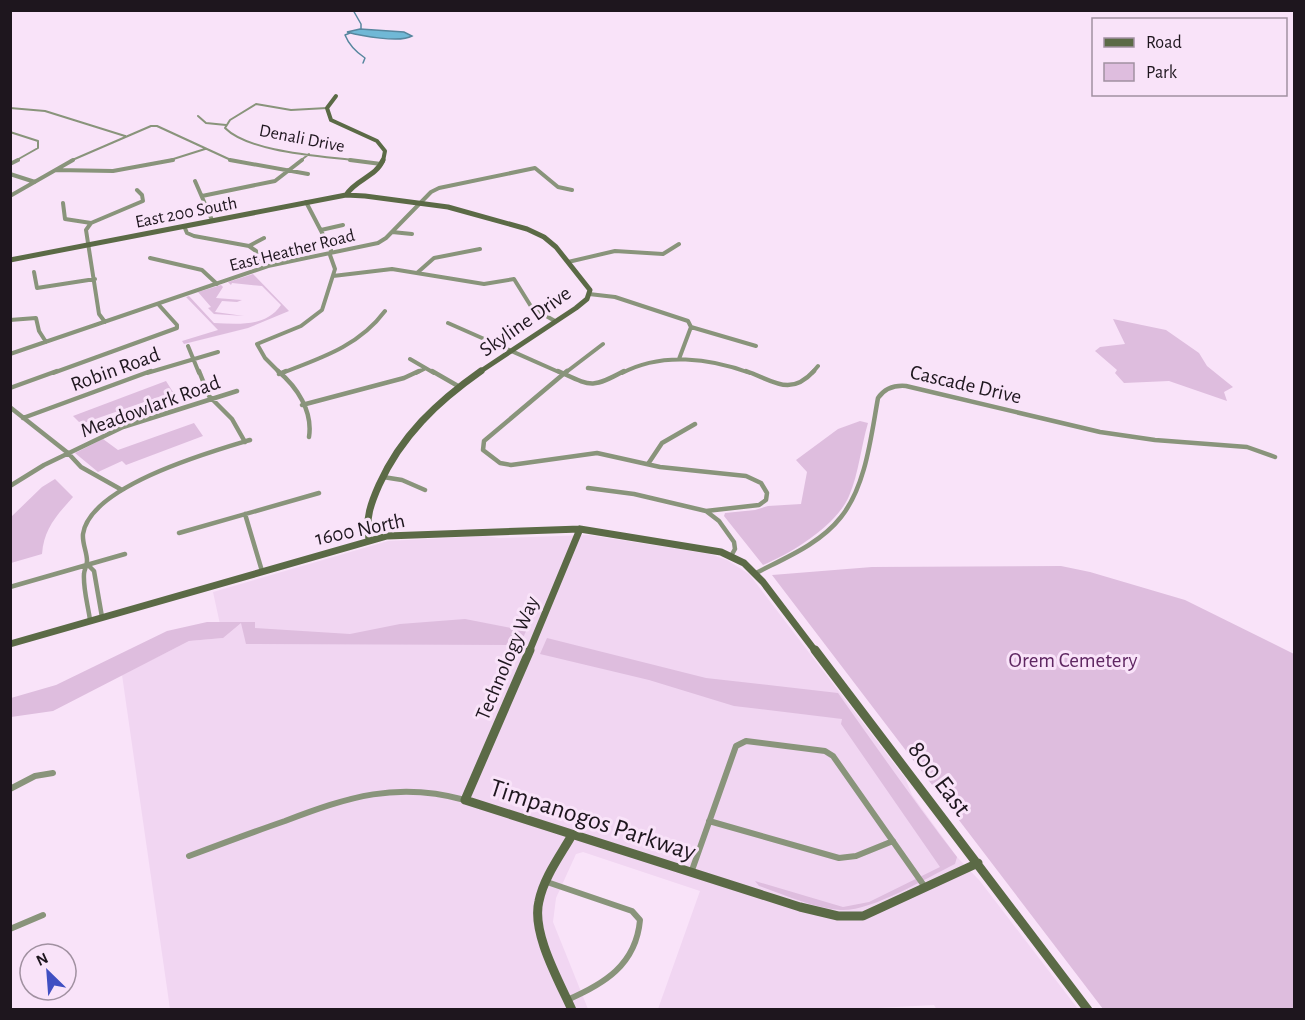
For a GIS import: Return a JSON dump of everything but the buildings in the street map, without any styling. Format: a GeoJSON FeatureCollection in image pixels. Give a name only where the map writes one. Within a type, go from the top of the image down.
{"type":"FeatureCollection","features":[{"type":"Feature","properties":{"kind":"street"},"geometry":{"type":"LineString","coordinates":[[336,96],[327,108],[328,116],[339,125],[382,145],[385,151],[381,164],[373,176],[350,187],[346,195]]}},
{"type":"Feature","properties":{"kind":"street","name":"Denali Drive"},"geometry":{"type":"LineString","coordinates":[[327,108],[292,110],[256,105],[226,124],[230,133],[261,147],[381,164]]}},
{"type":"Feature","properties":{"kind":"street"},"geometry":{"type":"LineString","coordinates":[[10,108],[67,117],[125,136]]}},
{"type":"Feature","properties":{"kind":"street"},"geometry":{"type":"LineString","coordinates":[[198,116],[206,123],[226,124]]}},
{"type":"Feature","properties":{"kind":"street"},"geometry":{"type":"LineString","coordinates":[[10,196],[77,157],[147,127],[157,126],[235,162],[308,174]]}},
{"type":"Feature","properties":{"kind":"street"},"geometry":{"type":"LineString","coordinates":[[10,132],[38,141],[38,148],[10,164]]}},
{"type":"Feature","properties":{"kind":"street"},"geometry":{"type":"LineString","coordinates":[[56,170],[80,173],[102,172],[175,160],[205,150]]}},
{"type":"Feature","properties":{"kind":"street"},"geometry":{"type":"LineString","coordinates":[[202,196],[272,182],[309,154]]}},
{"type":"Feature","properties":{"kind":"street","name":"East Heather Road"},"geometry":{"type":"LineString","coordinates":[[10,354],[265,267],[378,243],[431,192],[444,186],[533,168],[540,170],[557,187],[572,190]]}},
{"type":"Feature","properties":{"kind":"street"},"geometry":{"type":"LineString","coordinates":[[10,174],[35,182]]}},
{"type":"Feature","properties":{"kind":"street"},"geometry":{"type":"LineString","coordinates":[[195,181],[212,220]]}},
{"type":"Feature","properties":{"kind":"street"},"geometry":{"type":"LineString","coordinates":[[105,322],[99,314],[86,230],[91,224],[142,201],[142,195],[137,190]]}},
{"type":"Feature","properties":{"kind":"street","name":"Skyline Drive"},"geometry":{"type":"LineString","coordinates":[[306,202],[346,195],[369,196],[495,217],[547,239],[587,285],[589,294],[583,302],[458,386],[437,403],[408,433],[391,456],[381,476],[366,519],[369,539]]}},
{"type":"Feature","properties":{"kind":"street"},"geometry":{"type":"LineString","coordinates":[[306,202],[321,230],[334,267],[325,304],[315,317],[296,328],[257,342],[264,360],[294,386],[311,426],[309,437]]}},
{"type":"Feature","properties":{"kind":"street","name":"East 200 South"},"geometry":{"type":"LineString","coordinates":[[10,260],[306,202]]}},
{"type":"Feature","properties":{"kind":"street"},"geometry":{"type":"LineString","coordinates":[[63,204],[65,219],[91,224]]}},
{"type":"Feature","properties":{"kind":"street"},"geometry":{"type":"LineString","coordinates":[[321,230],[343,225]]}},
{"type":"Feature","properties":{"kind":"street"},"geometry":{"type":"LineString","coordinates":[[184,226],[187,233],[194,236],[249,246],[256,251],[265,267]]}},
{"type":"Feature","properties":{"kind":"street"},"geometry":{"type":"LineString","coordinates":[[392,232],[412,234]]}},
{"type":"Feature","properties":{"kind":"street"},"geometry":{"type":"LineString","coordinates":[[249,246],[264,238]]}},
{"type":"Feature","properties":{"kind":"street"},"geometry":{"type":"LineString","coordinates":[[567,262],[616,251],[658,255],[672,250],[679,244]]}},
{"type":"Feature","properties":{"kind":"street"},"geometry":{"type":"LineString","coordinates":[[417,273],[434,258],[480,249]]}},
{"type":"Feature","properties":{"kind":"street"},"geometry":{"type":"LineString","coordinates":[[150,258],[202,270],[217,284]]}},
{"type":"Feature","properties":{"kind":"street"},"geometry":{"type":"LineString","coordinates":[[333,276],[385,270],[484,284],[514,279],[532,309],[555,321]]}},
{"type":"Feature","properties":{"kind":"street"},"geometry":{"type":"LineString","coordinates":[[34,272],[37,288],[95,279]]}},
{"type":"Feature","properties":{"kind":"street"},"geometry":{"type":"LineString","coordinates":[[589,294],[615,297],[688,321],[691,327],[679,359]]}},
{"type":"Feature","properties":{"kind":"street"},"geometry":{"type":"LineString","coordinates":[[10,388],[177,328],[158,304]]}},
{"type":"Feature","properties":{"kind":"street"},"geometry":{"type":"LineString","coordinates":[[279,374],[346,347],[372,328],[385,311]]}},
{"type":"Feature","properties":{"kind":"street"},"geometry":{"type":"LineString","coordinates":[[10,320],[36,318],[39,331],[46,342]]}},
{"type":"Feature","properties":{"kind":"street"},"geometry":{"type":"LineString","coordinates":[[448,323],[586,384],[595,385],[636,366],[679,359],[738,366],[789,388],[800,384],[818,366]]}},
{"type":"Feature","properties":{"kind":"street"},"geometry":{"type":"LineString","coordinates":[[691,327],[756,346]]}},
{"type":"Feature","properties":{"kind":"street"},"geometry":{"type":"LineString","coordinates":[[588,488],[605,489],[706,511],[759,505],[766,500],[767,493],[761,483],[752,477],[648,465],[593,453],[512,465],[500,463],[485,452],[483,445],[487,437],[563,373],[603,344]]}},
{"type":"Feature","properties":{"kind":"street"},"geometry":{"type":"LineString","coordinates":[[90,620],[84,576],[87,564],[83,536],[87,522],[101,504],[122,490],[176,465],[247,441],[232,419],[211,399],[188,346]]}},
{"type":"Feature","properties":{"kind":"street","name":"Robin Road"},"geometry":{"type":"LineString","coordinates":[[23,418],[160,368],[218,352]]}},
{"type":"Feature","properties":{"kind":"street"},"geometry":{"type":"LineString","coordinates":[[410,360],[458,386]]}},
{"type":"Feature","properties":{"kind":"street"},"geometry":{"type":"LineString","coordinates":[[302,405],[404,378],[424,369]]}},
{"type":"Feature","properties":{"kind":"street","name":"Cascade Drive"},"geometry":{"type":"LineString","coordinates":[[756,573],[820,536],[840,519],[855,495],[878,398],[883,391],[895,386],[906,386],[1109,434],[1247,447],[1275,457]]}},
{"type":"Feature","properties":{"kind":"street","name":"Meadowlark Road"},"geometry":{"type":"LineString","coordinates":[[10,486],[27,474],[123,427],[237,391]]}},
{"type":"Feature","properties":{"kind":"street"},"geometry":{"type":"LineString","coordinates":[[12,408],[68,453],[81,467],[122,490]]}},
{"type":"Feature","properties":{"kind":"street"},"geometry":{"type":"LineString","coordinates":[[648,465],[659,446],[695,424]]}},
{"type":"Feature","properties":{"kind":"street"},"geometry":{"type":"LineString","coordinates":[[381,476],[402,480],[425,490]]}},
{"type":"Feature","properties":{"kind":"street"},"geometry":{"type":"LineString","coordinates":[[179,533],[319,493]]}},
{"type":"Feature","properties":{"kind":"street"},"geometry":{"type":"LineString","coordinates":[[706,511],[719,521],[734,542],[735,549],[731,556]]}},
{"type":"Feature","properties":{"kind":"street"},"geometry":{"type":"LineString","coordinates":[[245,514],[261,571]]}},
{"type":"Feature","properties":{"kind":"street","name":"1600 North"},"geometry":{"type":"LineString","coordinates":[[10,644],[369,539],[424,532],[580,529],[709,550],[731,556],[756,573]]}},
{"type":"Feature","properties":{"kind":"street","name":"Technology Way"},"geometry":{"type":"LineString","coordinates":[[465,800],[580,529]]}},
{"type":"Feature","properties":{"kind":"street"},"geometry":{"type":"LineString","coordinates":[[10,587],[125,554]]}},
{"type":"Feature","properties":{"kind":"street"},"geometry":{"type":"LineString","coordinates":[[87,564],[94,571],[102,617]]}},
{"type":"Feature","properties":{"kind":"street","name":"800 East"},"geometry":{"type":"LineString","coordinates":[[756,573],[1088,1010]]}},
{"type":"Feature","properties":{"kind":"street"},"geometry":{"type":"LineString","coordinates":[[691,873],[736,746],[746,741],[825,751],[833,756],[925,887]]}},
{"type":"Feature","properties":{"kind":"street"},"geometry":{"type":"LineString","coordinates":[[10,789],[35,776],[53,773]]}},
{"type":"Feature","properties":{"kind":"street","name":"Timpanogos Parkway"},"geometry":{"type":"LineString","coordinates":[[189,856],[338,801],[358,796],[414,789],[442,793],[800,907],[838,916],[863,916],[978,863]]}},
{"type":"Feature","properties":{"kind":"street"},"geometry":{"type":"LineString","coordinates":[[710,821],[839,858],[856,856],[893,841]]}},
{"type":"Feature","properties":{"kind":"street"},"geometry":{"type":"LineString","coordinates":[[547,882],[632,911],[640,920],[639,929],[628,957],[616,975],[570,1005],[546,950],[536,914],[537,903],[547,882],[572,835]]}},
{"type":"Feature","properties":{"kind":"street"},"geometry":{"type":"LineString","coordinates":[[10,929],[43,915]]}},
{"type":"Feature","properties":{"kind":"shaded area"},"geometry":{"type":"Polygon","coordinates":[[[589,535],[710,554],[727,560],[749,574],[905,778],[912,795],[957,857],[980,881],[1078,1009],[937,1010],[934,1005],[840,1010],[658,1009],[700,891],[583,852],[576,854],[556,898],[553,922],[588,1009],[170,1009],[122,675],[189,641],[223,638],[213,592],[388,541],[486,536],[499,538],[589,535]]]}},
{"type":"Feature","properties":{"kind":"green space"},"geometry":{"type":"Polygon","coordinates":[[[253,274],[289,311],[248,328],[184,344],[182,341],[218,330],[186,297],[189,296],[214,323],[251,323],[260,321],[275,312],[281,305],[262,286],[232,283],[231,285],[228,282],[253,274]]]}},
{"type":"Feature","properties":{"kind":"green space"},"geometry":{"type":"Polygon","coordinates":[[[221,285],[223,287],[216,298],[242,300],[222,301],[215,312],[244,316],[214,314],[208,308],[211,307],[198,292],[221,285]]]}},
{"type":"Feature","properties":{"kind":"green space"},"geometry":{"type":"Polygon","coordinates":[[[1113,319],[1166,330],[1199,353],[1207,366],[1233,387],[1224,392],[1227,401],[1169,381],[1124,383],[1115,373],[1117,370],[1095,351],[1100,347],[1125,344],[1113,319]]]}},
{"type":"Feature","properties":{"kind":"green space"},"geometry":{"type":"Polygon","coordinates":[[[166,381],[173,392],[81,424],[73,416],[166,381]]]}},
{"type":"Feature","properties":{"kind":"green space"},"geometry":{"type":"Polygon","coordinates":[[[860,421],[868,423],[855,478],[843,507],[824,527],[800,546],[763,565],[724,516],[725,513],[755,510],[768,506],[801,504],[807,472],[796,460],[838,429],[860,421]]]}},
{"type":"Feature","properties":{"kind":"green space"},"geometry":{"type":"Polygon","coordinates":[[[194,423],[203,436],[126,465],[122,461],[98,472],[75,453],[103,439],[118,450],[194,423]]]}},
{"type":"Feature","properties":{"kind":"green space"},"geometry":{"type":"Polygon","coordinates":[[[55,479],[73,497],[48,530],[42,554],[11,563],[11,517],[42,487],[55,479]]]}},
{"type":"Feature","properties":{"kind":"green space","name":"Orem Cemetery"},"geometry":{"type":"Polygon","coordinates":[[[1061,566],[1090,572],[1185,600],[1294,654],[1294,1009],[1103,1009],[772,575],[872,567],[1061,566]]]}},
{"type":"Feature","properties":{"kind":"green space"},"geometry":{"type":"Polygon","coordinates":[[[465,619],[526,631],[520,645],[246,644],[241,623],[223,638],[189,641],[53,711],[11,717],[11,698],[56,685],[167,631],[207,622],[255,622],[255,628],[350,634],[400,624],[465,619]]]}},
{"type":"Feature","properties":{"kind":"green space"},"geometry":{"type":"Polygon","coordinates":[[[547,638],[706,678],[838,693],[957,857],[955,864],[882,900],[853,909],[820,907],[759,886],[755,881],[843,907],[869,902],[940,867],[841,724],[842,719],[734,706],[649,680],[540,654],[547,638]]]}},
{"type":"Feature","properties":{"kind":"water"},"geometry":{"type":"Polygon","coordinates":[[[360,29],[404,32],[412,36],[390,39],[347,32],[360,29]]]}},
{"type":"Feature","properties":{"kind":"waterway"},"geometry":{"type":"LineString","coordinates":[[353,10],[361,24],[361,29]]}},
{"type":"Feature","properties":{"kind":"waterway"},"geometry":{"type":"LineString","coordinates":[[350,33],[345,35],[353,48],[365,58],[363,63]]}}]}
